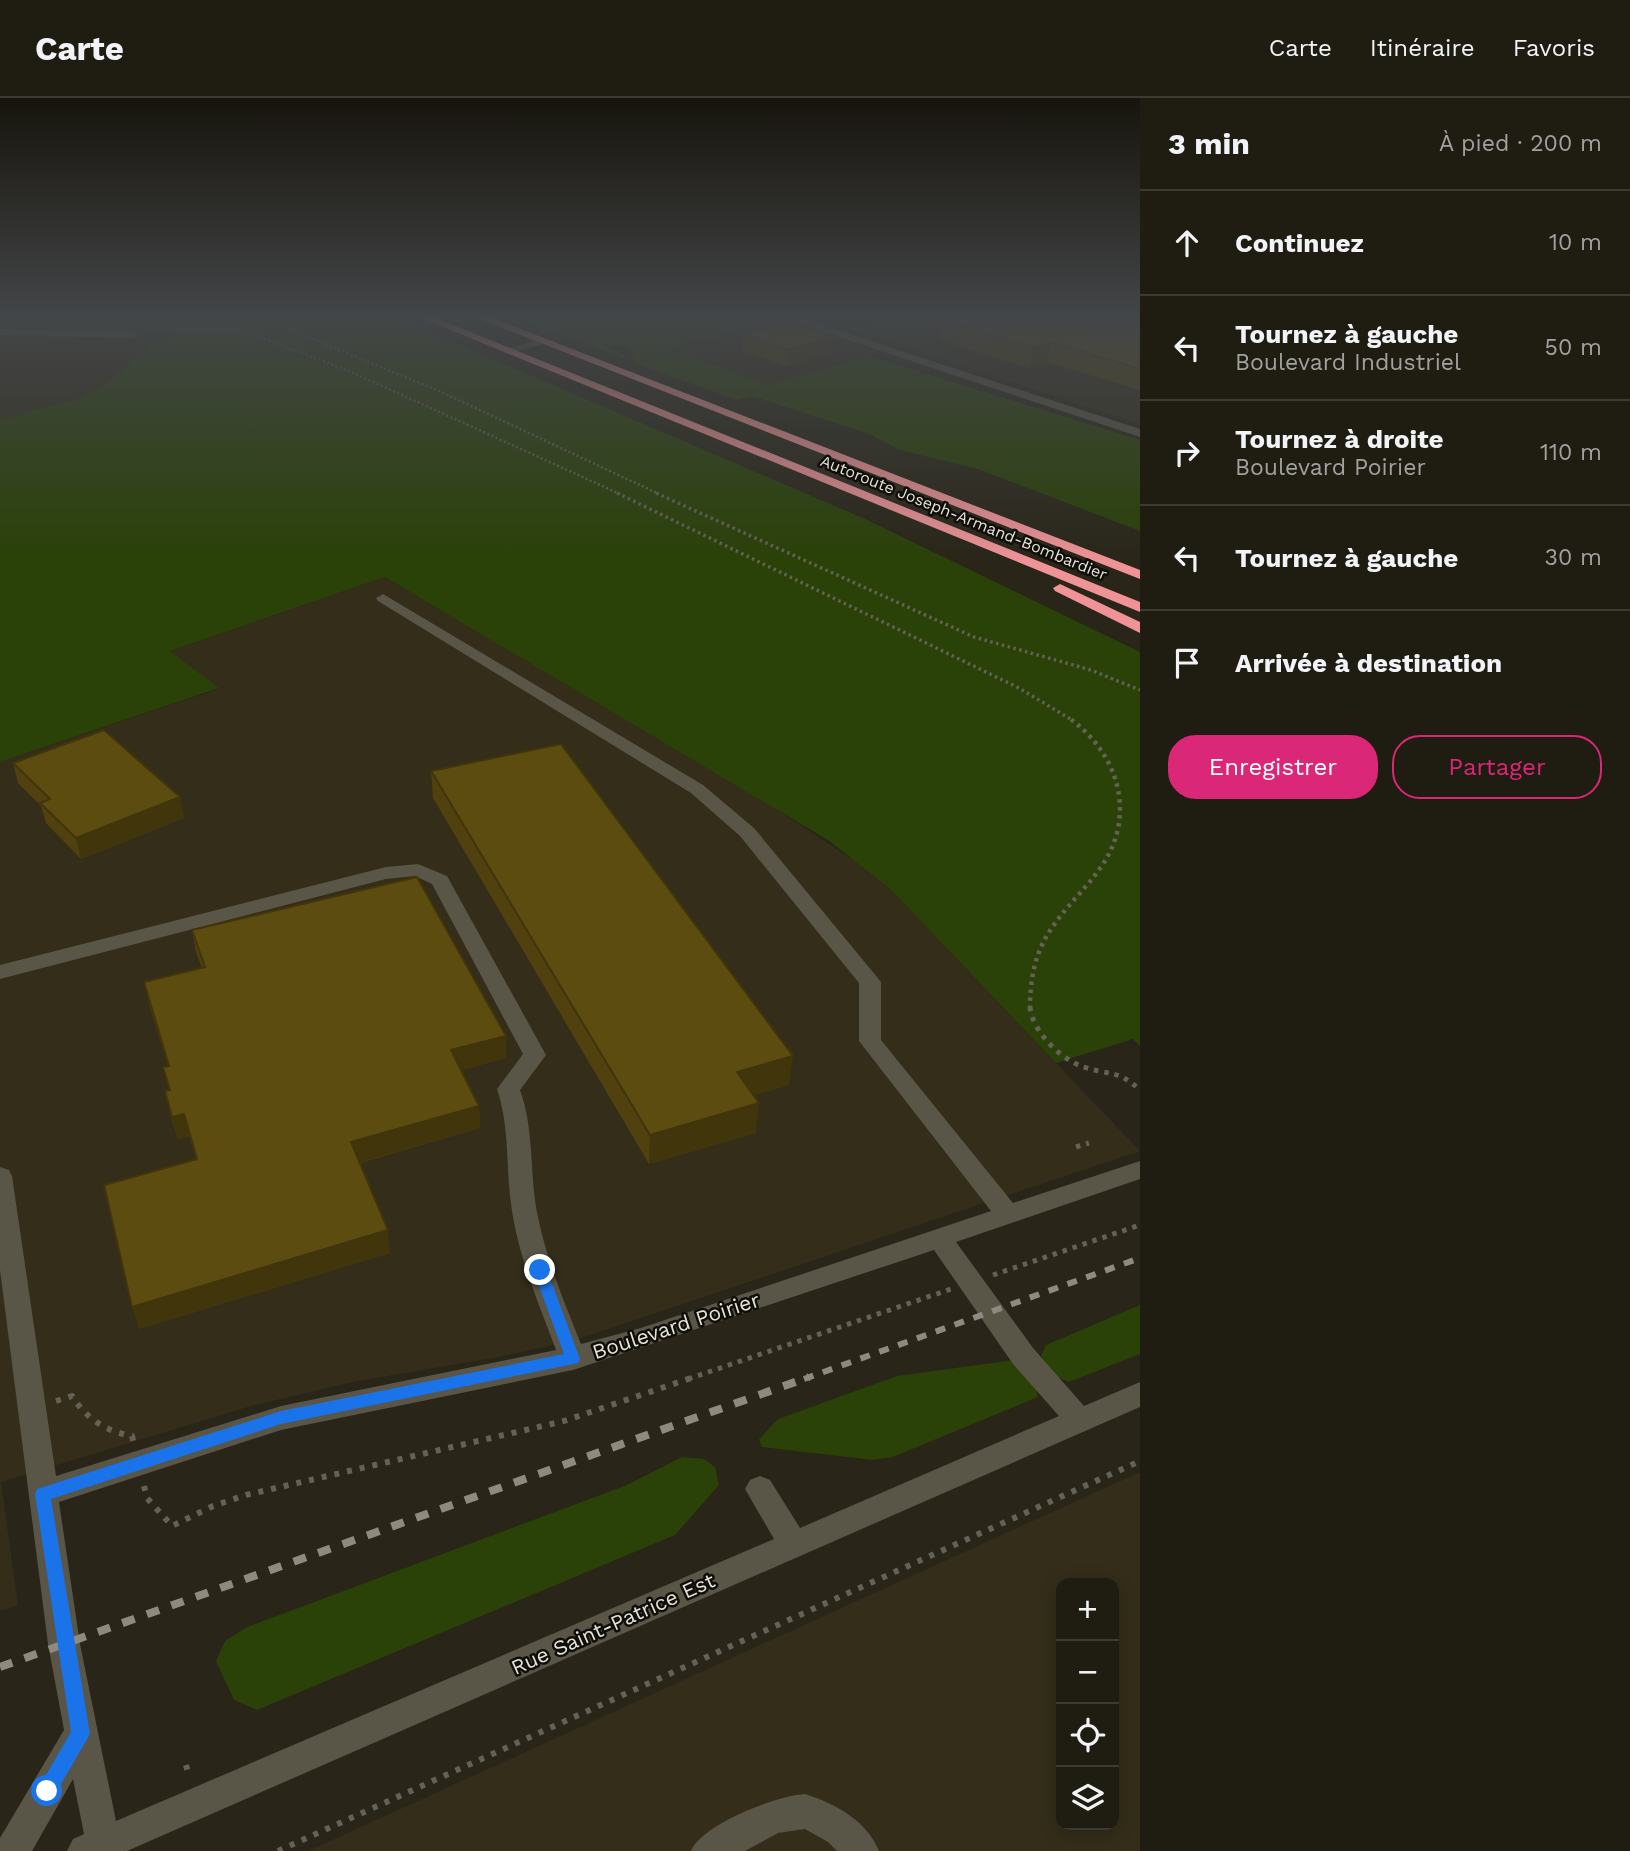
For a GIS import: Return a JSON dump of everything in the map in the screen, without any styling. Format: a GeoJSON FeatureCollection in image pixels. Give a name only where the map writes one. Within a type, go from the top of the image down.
{"type":"FeatureCollection","features":[{"type":"Feature","properties":{"kind":"highway","name":"Autoroute Joseph-Armand-Bombardier"},"geometry":{"type":"LineString","coordinates":[[626,399],[1140,607]]}},
{"type":"Feature","properties":{"kind":"highway","name":"Autoroute Joseph-Armand-Bombardier"},"geometry":{"type":"LineString","coordinates":[[690,399],[1140,575]]}},
{"type":"Feature","properties":{"kind":"highway"},"geometry":{"type":"LineString","coordinates":[[1002,521],[1140,563]]}},
{"type":"Feature","properties":{"kind":"highway"},"geometry":{"type":"LineString","coordinates":[[933,523],[1140,628]]}},
{"type":"Feature","properties":{"kind":"street"},"geometry":{"type":"LineString","coordinates":[[1037,399],[1140,433]]}},
{"type":"Feature","properties":{"kind":"street"},"geometry":{"type":"LineString","coordinates":[[383,598],[697,789],[727,812],[870,982],[870,1041],[1007,1214]]}},
{"type":"Feature","properties":{"kind":"street"},"geometry":{"type":"LineString","coordinates":[[0,972],[386,873],[418,870],[440,880],[534,1055],[508,1089],[520,1127],[522,1195],[526,1215],[540,1270],[573,1359]]}},
{"type":"Feature","properties":{"kind":"street","name":"Boulevard Poirier"},"geometry":{"type":"LineString","coordinates":[[43,1494],[281,1418],[573,1359],[641,1339],[1140,1170]]}},
{"type":"Feature","properties":{"kind":"street"},"geometry":{"type":"LineString","coordinates":[[0,1176],[43,1494],[81,1734],[94,1847]]}},
{"type":"Feature","properties":{"kind":"street"},"geometry":{"type":"LineString","coordinates":[[939,1238],[1023,1356],[1079,1420]]}},
{"type":"Feature","properties":{"kind":"street","name":"Rue Saint-Patrice Est"},"geometry":{"type":"LineString","coordinates":[[94,1847],[230,1791],[1140,1394]]}},
{"type":"Feature","properties":{"kind":"street"},"geometry":{"type":"LineString","coordinates":[[760,1489],[794,1545]]}},
{"type":"Feature","properties":{"kind":"street"},"geometry":{"type":"LineString","coordinates":[[12,1851],[81,1734]]}},
{"type":"Feature","properties":{"kind":"street"},"geometry":{"type":"LineString","coordinates":[[709,1851],[789,1811],[807,1810],[832,1821],[861,1851]]}},
{"type":"Feature","properties":{"kind":"path"},"geometry":{"type":"LineString","coordinates":[[411,399],[587,478],[1006,682],[1072,719],[1110,758],[1119,778],[1123,794],[1118,834],[1103,865],[1046,936],[1035,954],[1031,1017],[1044,1035],[1080,1066],[1111,1071],[1140,1090]]}},
{"type":"Feature","properties":{"kind":"path"},"geometry":{"type":"LineString","coordinates":[[456,399],[789,555],[974,637],[1091,670],[1140,690]]}},
{"type":"Feature","properties":{"kind":"path"},"geometry":{"type":"LineString","coordinates":[[1076,1147],[1089,1143]]}},
{"type":"Feature","properties":{"kind":"path"},"geometry":{"type":"LineString","coordinates":[[147,1498],[172,1526],[213,1506],[246,1496],[564,1421],[1140,1225]]}},
{"type":"Feature","properties":{"kind":"path"},"geometry":{"type":"LineString","coordinates":[[72,1396],[83,1413],[104,1430],[132,1436]]}},
{"type":"Feature","properties":{"kind":"path"},"geometry":{"type":"LineString","coordinates":[[278,1851],[1140,1461]]}},
{"type":"Feature","properties":{"kind":"shaded area"},"geometry":{"type":"Polygon","coordinates":[[[0,399],[77,399],[0,420],[0,399]]]}},
{"type":"Feature","properties":{"kind":"shaded area"},"geometry":{"type":"Polygon","coordinates":[[[1063,399],[1140,399],[1140,424],[1063,399]]]}},
{"type":"Feature","properties":{"kind":"shaded area"},"geometry":{"type":"Polygon","coordinates":[[[385,577],[745,788],[859,864],[890,889],[1140,1151],[575,1340],[504,1356],[353,1382],[251,1406],[1,1482],[18,1605],[0,1611],[0,762],[218,689],[170,651],[385,577]]]}},
{"type":"Feature","properties":{"kind":"shaded area"},"geometry":{"type":"Polygon","coordinates":[[[1140,1472],[1140,1851],[308,1851],[1140,1472]]]}},
{"type":"Feature","properties":{"kind":"green space"},"geometry":{"type":"Polygon","coordinates":[[[77,399],[585,399],[863,518],[1140,652],[1140,1046],[1133,1039],[1056,1063],[890,889],[828,840],[385,577],[170,651],[219,688],[0,762],[0,420],[77,399]]]}},
{"type":"Feature","properties":{"kind":"green space"},"geometry":{"type":"Polygon","coordinates":[[[761,399],[1007,399],[1140,440],[1140,531],[978,469],[900,450],[867,433],[761,399]]]}},
{"type":"Feature","properties":{"kind":"green space"},"geometry":{"type":"Polygon","coordinates":[[[1140,1305],[1140,1354],[1069,1382],[1053,1375],[1041,1356],[1046,1345],[1140,1305]]]}},
{"type":"Feature","properties":{"kind":"green space"},"geometry":{"type":"Polygon","coordinates":[[[1014,1360],[1035,1384],[1038,1397],[893,1457],[873,1460],[762,1447],[759,1439],[778,1419],[897,1376],[1014,1360]]]}},
{"type":"Feature","properties":{"kind":"green space"},"geometry":{"type":"Polygon","coordinates":[[[682,1457],[704,1459],[715,1467],[719,1485],[675,1535],[257,1710],[234,1700],[216,1661],[225,1641],[247,1627],[627,1485],[682,1457]]]}},
{"type":"Feature","properties":{"kind":"building"},"geometry":{"type":"Polygon","coordinates":[[[104,730],[180,797],[76,838],[40,803],[50,799],[13,763],[104,730]]]}},
{"type":"Feature","properties":{"kind":"building"},"geometry":{"type":"Polygon","coordinates":[[[561,744],[793,1056],[737,1072],[759,1103],[650,1135],[431,771],[561,744]]]}},
{"type":"Feature","properties":{"kind":"building"},"geometry":{"type":"Polygon","coordinates":[[[417,877],[506,1036],[451,1050],[479,1106],[351,1142],[388,1230],[132,1307],[104,1185],[197,1159],[184,1114],[172,1117],[165,1091],[170,1090],[163,1067],[169,1066],[144,982],[205,967],[192,930],[417,877]]]}},
{"type":"Feature","properties":{"kind":"railway"},"geometry":{"type":"LineString","coordinates":[[804,1379],[1140,1258]]}},
{"type":"Feature","properties":{"kind":"railway"},"geometry":{"type":"LineString","coordinates":[[0,1667],[809,1377]]}},
{"type":"Feature","properties":{"kind":"route"},"geometry":{"type":"LineString","coordinates":[[47,1791],[81,1734],[64,1644],[43,1494],[215,1436],[281,1418],[573,1359],[540,1270]]}}]}
